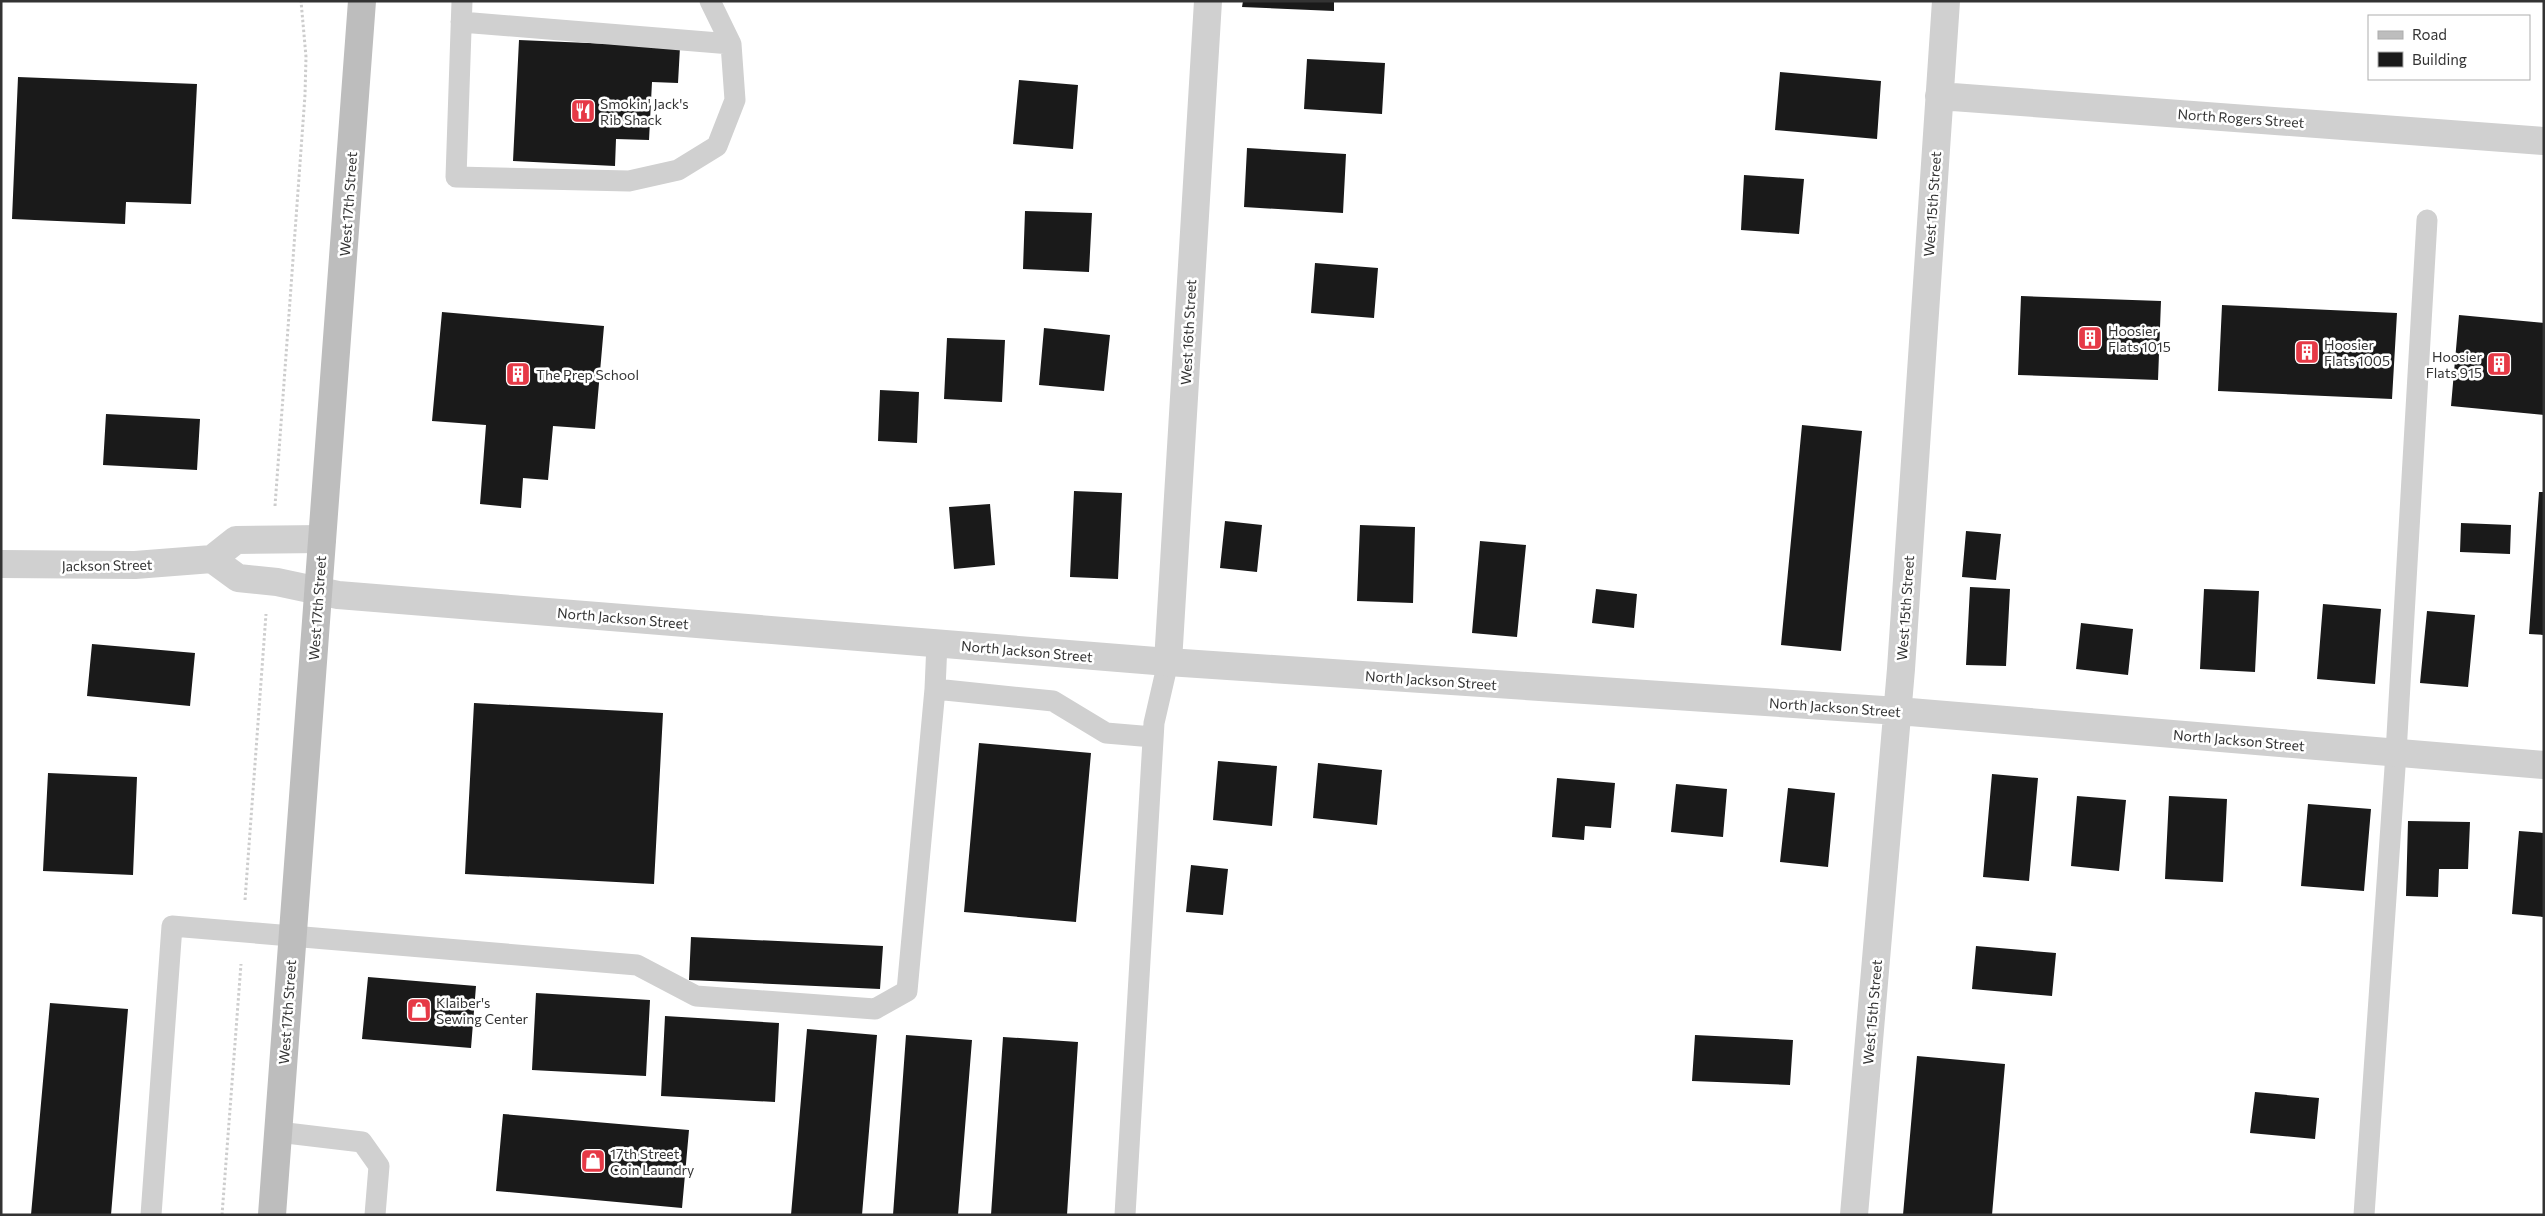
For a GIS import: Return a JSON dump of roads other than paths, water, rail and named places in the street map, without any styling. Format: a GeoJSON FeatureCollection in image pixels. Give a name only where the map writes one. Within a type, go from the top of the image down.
{"type":"FeatureCollection","features":[{"type":"Feature","properties":{"kind":"main road","name":"West 17th Street"},"geometry":{"type":"LineString","coordinates":[[272,1215],[362,1]]}},
{"type":"Feature","properties":{"kind":"street","name":"West 16th Street"},"geometry":{"type":"LineString","coordinates":[[1168,662],[1208,1]]}},
{"type":"Feature","properties":{"kind":"street","name":"West 15th Street"},"geometry":{"type":"LineString","coordinates":[[1854,1215],[1898,712],[1946,1]]}},
{"type":"Feature","properties":{"kind":"street","name":"North Rogers Street"},"geometry":{"type":"LineString","coordinates":[[1939,96],[2544,141]]}},
{"type":"Feature","properties":{"kind":"street"},"geometry":{"type":"LineString","coordinates":[[318,592],[277,582],[238,578],[212,559],[236,540],[322,539]]}},
{"type":"Feature","properties":{"kind":"street","name":"Jackson Street"},"geometry":{"type":"LineString","coordinates":[[1,564],[135,566],[212,559]]}},
{"type":"Feature","properties":{"kind":"street","name":"North Jackson Street"},"geometry":{"type":"LineString","coordinates":[[318,592],[1168,662],[1898,712],[2544,765]]}},
{"type":"Feature","properties":{"kind":"lane"},"geometry":{"type":"LineString","coordinates":[[710,1],[731,44],[735,100],[717,146],[678,170],[629,181],[456,177],[462,12],[731,44]]}},
{"type":"Feature","properties":{"kind":"lane"},"geometry":{"type":"LineString","coordinates":[[2364,1215],[2396,753],[2427,220]]}},
{"type":"Feature","properties":{"kind":"lane"},"geometry":{"type":"LineString","coordinates":[[151,1215],[172,926],[638,965],[696,996],[875,1009],[907,991],[935,689],[937,643]]}},
{"type":"Feature","properties":{"kind":"lane"},"geometry":{"type":"LineString","coordinates":[[1125,1215],[1153,737],[1168,662]]}},
{"type":"Feature","properties":{"kind":"lane"},"geometry":{"type":"LineString","coordinates":[[935,689],[1053,700],[1106,733],[1153,737]]}},
{"type":"Feature","properties":{"kind":"lane"},"geometry":{"type":"LineString","coordinates":[[278,1132],[362,1142],[379,1166],[375,1215]]}},
{"type":"Feature","properties":{"kind":"place","name":"Smokin' Jack's Rib Shack"},"geometry":{"type":"Point","coordinates":[583,111]}},
{"type":"Feature","properties":{"kind":"place","name":"Hoosier Flats 1015"},"geometry":{"type":"Point","coordinates":[2090,338]}},
{"type":"Feature","properties":{"kind":"place","name":"Hoosier Flats 1005"},"geometry":{"type":"Point","coordinates":[2307,352]}},
{"type":"Feature","properties":{"kind":"place","name":"Hoosier Flats 915"},"geometry":{"type":"Point","coordinates":[2499,364]}},
{"type":"Feature","properties":{"kind":"place","name":"The Prep School"},"geometry":{"type":"Point","coordinates":[518,374]}},
{"type":"Feature","properties":{"kind":"place","name":"Klaiber's Sewing Center"},"geometry":{"type":"Point","coordinates":[419,1010]}},
{"type":"Feature","properties":{"kind":"place","name":"17th Street Coin Laundry"},"geometry":{"type":"Point","coordinates":[593,1161]}}]}
